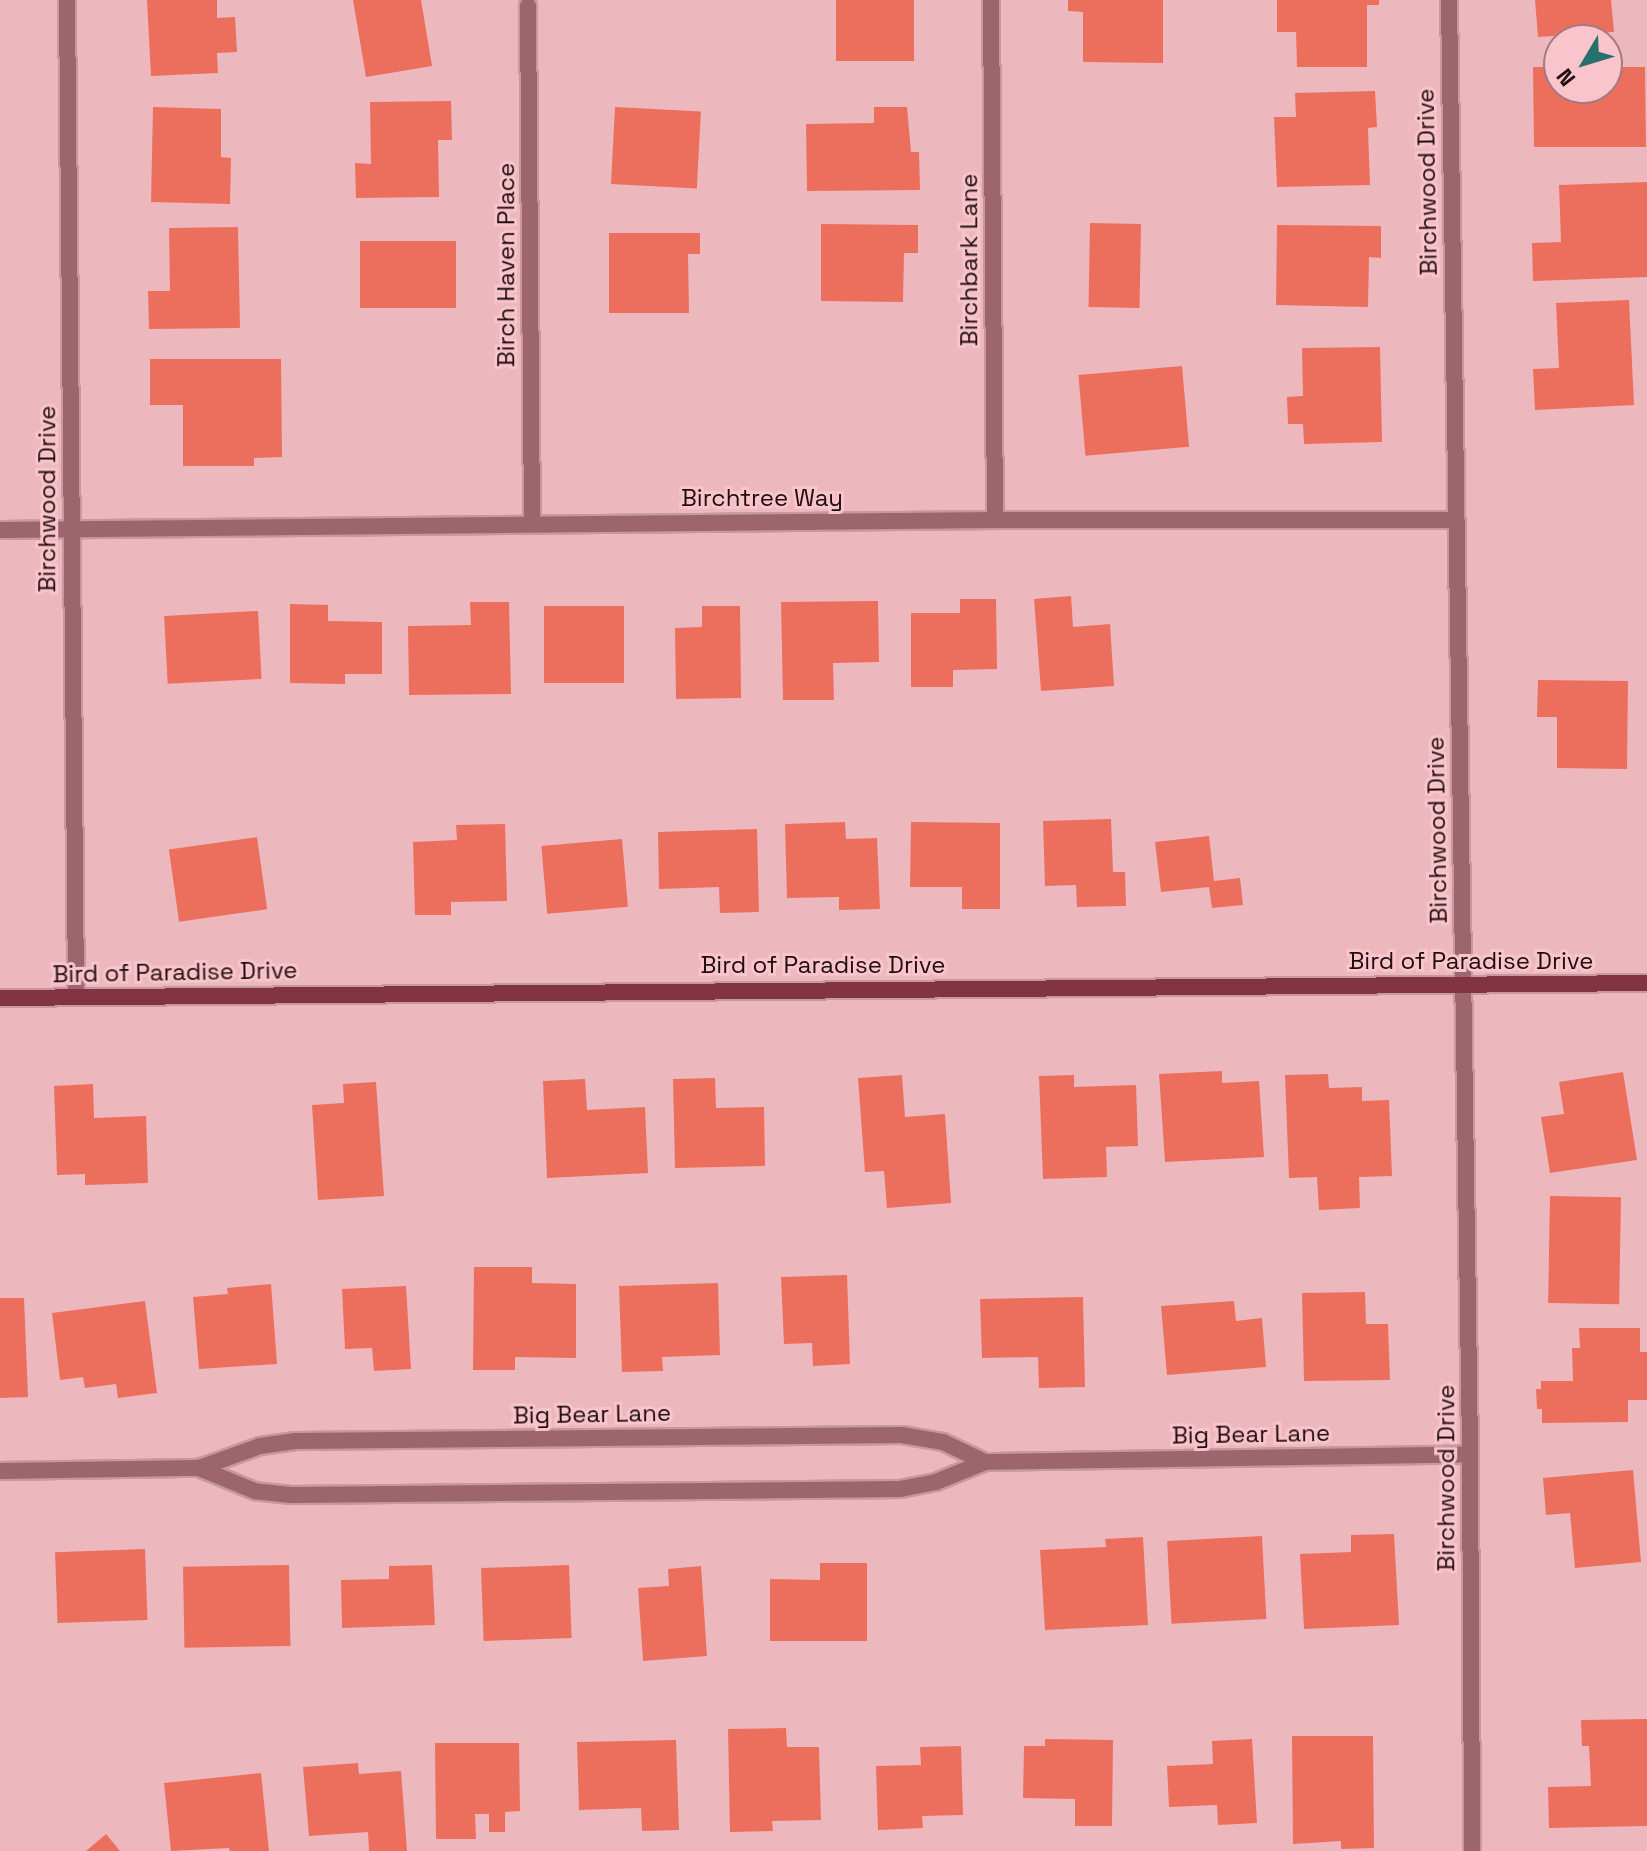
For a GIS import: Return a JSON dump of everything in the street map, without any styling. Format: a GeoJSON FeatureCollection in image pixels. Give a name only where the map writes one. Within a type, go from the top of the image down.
{"type":"FeatureCollection","features":[{"type":"Feature","properties":{"kind":"street","name":"Birchwood Drive"},"geometry":{"type":"LineString","coordinates":[[67,0],[76,997]]}},
{"type":"Feature","properties":{"kind":"street","name":"Birchbark Lane"},"geometry":{"type":"LineString","coordinates":[[991,0],[995,520]]}},
{"type":"Feature","properties":{"kind":"street","name":"Birchwood Drive"},"geometry":{"type":"LineString","coordinates":[[1449,0],[1470,1454],[1472,1851]]}},
{"type":"Feature","properties":{"kind":"street","name":"Birch Haven Place"},"geometry":{"type":"LineString","coordinates":[[528,6],[532,523]]}},
{"type":"Feature","properties":{"kind":"street","name":"Birchtree Way"},"geometry":{"type":"LineString","coordinates":[[0,530],[532,523],[1455,520]]}},
{"type":"Feature","properties":{"kind":"street","name":"Bird of Paradise Drive"},"geometry":{"type":"LineString","coordinates":[[0,998],[1647,983]]}},
{"type":"Feature","properties":{"kind":"street","name":"Big Bear Lane"},"geometry":{"type":"LineString","coordinates":[[0,1471],[199,1468],[260,1446],[296,1441],[902,1435],[943,1442],[985,1462]]}},
{"type":"Feature","properties":{"kind":"street","name":"Big Bear Lane"},"geometry":{"type":"LineString","coordinates":[[199,1468],[255,1491],[291,1495],[901,1489],[936,1482],[985,1462],[1470,1454]]}},
{"type":"Feature","properties":{"kind":"building"},"geometry":{"type":"Polygon","coordinates":[[[147,0],[217,0],[217,18],[235,17],[237,52],[217,53],[218,73],[151,76],[147,0]]]}},
{"type":"Feature","properties":{"kind":"building"},"geometry":{"type":"Polygon","coordinates":[[[353,0],[421,0],[432,66],[366,77],[353,0]]]}},
{"type":"Feature","properties":{"kind":"building"},"geometry":{"type":"Polygon","coordinates":[[[836,0],[914,0],[914,61],[836,61],[836,0]]]}},
{"type":"Feature","properties":{"kind":"building"},"geometry":{"type":"Polygon","coordinates":[[[1068,0],[1163,0],[1163,63],[1083,62],[1083,12],[1068,11],[1068,0]]]}},
{"type":"Feature","properties":{"kind":"building"},"geometry":{"type":"Polygon","coordinates":[[[1277,0],[1379,0],[1379,5],[1367,5],[1367,67],[1297,67],[1296,32],[1277,32],[1277,0]]]}},
{"type":"Feature","properties":{"kind":"building"},"geometry":{"type":"Polygon","coordinates":[[[1535,0],[1611,0],[1613,24],[1543,24],[1543,37],[1538,37],[1535,0]]]}},
{"type":"Feature","properties":{"kind":"building"},"geometry":{"type":"Polygon","coordinates":[[[1533,67],[1543,67],[1543,104],[1623,104],[1623,67],[1645,67],[1646,147],[1534,147],[1533,67]]]}},
{"type":"Feature","properties":{"kind":"building"},"geometry":{"type":"Polygon","coordinates":[[[1375,91],[1377,127],[1368,128],[1370,185],[1277,187],[1274,117],[1296,117],[1295,93],[1375,91]]]}},
{"type":"Feature","properties":{"kind":"building"},"geometry":{"type":"Polygon","coordinates":[[[451,101],[452,140],[438,140],[439,197],[356,198],[355,163],[371,164],[370,102],[451,101]]]}},
{"type":"Feature","properties":{"kind":"building"},"geometry":{"type":"Polygon","coordinates":[[[153,107],[221,109],[221,157],[231,158],[230,204],[151,202],[153,107]]]}},
{"type":"Feature","properties":{"kind":"building"},"geometry":{"type":"Polygon","coordinates":[[[615,107],[701,112],[697,188],[611,184],[615,107]]]}},
{"type":"Feature","properties":{"kind":"building"},"geometry":{"type":"Polygon","coordinates":[[[874,107],[907,107],[911,152],[919,152],[920,190],[807,191],[806,124],[874,123],[874,107]]]}},
{"type":"Feature","properties":{"kind":"building"},"geometry":{"type":"Polygon","coordinates":[[[1647,182],[1647,277],[1533,281],[1532,243],[1561,242],[1559,185],[1647,182]]]}},
{"type":"Feature","properties":{"kind":"building"},"geometry":{"type":"Polygon","coordinates":[[[1090,223],[1141,224],[1140,308],[1089,307],[1090,223]]]}},
{"type":"Feature","properties":{"kind":"building"},"geometry":{"type":"Polygon","coordinates":[[[821,224],[918,225],[918,253],[904,253],[903,302],[821,301],[821,224]]]}},
{"type":"Feature","properties":{"kind":"building"},"geometry":{"type":"Polygon","coordinates":[[[1277,225],[1381,226],[1381,258],[1369,257],[1368,307],[1276,305],[1277,225]]]}},
{"type":"Feature","properties":{"kind":"building"},"geometry":{"type":"Polygon","coordinates":[[[238,227],[240,328],[149,329],[148,291],[170,291],[169,228],[238,227]]]}},
{"type":"Feature","properties":{"kind":"building"},"geometry":{"type":"Polygon","coordinates":[[[609,233],[700,233],[700,254],[688,254],[689,313],[609,313],[609,233]]]}},
{"type":"Feature","properties":{"kind":"building"},"geometry":{"type":"Polygon","coordinates":[[[360,241],[456,241],[456,308],[360,308],[360,241]]]}},
{"type":"Feature","properties":{"kind":"building"},"geometry":{"type":"Polygon","coordinates":[[[1629,300],[1634,405],[1535,410],[1533,369],[1559,368],[1556,303],[1629,300]]]}},
{"type":"Feature","properties":{"kind":"building"},"geometry":{"type":"Polygon","coordinates":[[[1380,347],[1382,442],[1304,444],[1303,424],[1288,424],[1287,397],[1303,396],[1302,348],[1380,347]]]}},
{"type":"Feature","properties":{"kind":"building"},"geometry":{"type":"Polygon","coordinates":[[[150,359],[281,359],[282,457],[254,458],[254,466],[183,466],[183,405],[150,405],[150,359]]]}},
{"type":"Feature","properties":{"kind":"building"},"geometry":{"type":"Polygon","coordinates":[[[1182,366],[1189,447],[1085,456],[1078,375],[1182,366]]]}},
{"type":"Feature","properties":{"kind":"building"},"geometry":{"type":"Polygon","coordinates":[[[1071,596],[1073,627],[1110,624],[1114,686],[1041,691],[1034,599],[1071,596]]]}},
{"type":"Feature","properties":{"kind":"building"},"geometry":{"type":"Polygon","coordinates":[[[960,599],[996,599],[997,669],[953,670],[953,687],[911,687],[911,613],[960,613],[960,599]]]}},
{"type":"Feature","properties":{"kind":"building"},"geometry":{"type":"Polygon","coordinates":[[[878,601],[879,662],[833,663],[834,700],[783,700],[781,602],[878,601]]]}},
{"type":"Feature","properties":{"kind":"building"},"geometry":{"type":"Polygon","coordinates":[[[470,602],[509,602],[511,694],[409,695],[408,626],[471,625],[470,602]]]}},
{"type":"Feature","properties":{"kind":"building"},"geometry":{"type":"Polygon","coordinates":[[[290,604],[328,605],[328,621],[382,622],[382,674],[345,674],[345,684],[290,683],[290,604]]]}},
{"type":"Feature","properties":{"kind":"building"},"geometry":{"type":"Polygon","coordinates":[[[544,606],[624,606],[624,683],[544,683],[544,606]]]}},
{"type":"Feature","properties":{"kind":"building"},"geometry":{"type":"Polygon","coordinates":[[[702,606],[740,606],[741,698],[676,699],[675,628],[702,627],[702,606]]]}},
{"type":"Feature","properties":{"kind":"building"},"geometry":{"type":"Polygon","coordinates":[[[258,611],[262,679],[168,684],[164,616],[258,611]]]}},
{"type":"Feature","properties":{"kind":"building"},"geometry":{"type":"Polygon","coordinates":[[[1538,680],[1628,681],[1627,769],[1557,768],[1557,717],[1537,717],[1538,680]]]}},
{"type":"Feature","properties":{"kind":"building"},"geometry":{"type":"Polygon","coordinates":[[[1111,819],[1113,872],[1125,872],[1126,906],[1077,907],[1076,885],[1045,886],[1043,821],[1111,819]]]}},
{"type":"Feature","properties":{"kind":"building"},"geometry":{"type":"Polygon","coordinates":[[[845,822],[846,839],[877,838],[880,909],[839,910],[839,897],[787,898],[785,824],[845,822]]]}},
{"type":"Feature","properties":{"kind":"building"},"geometry":{"type":"Polygon","coordinates":[[[911,822],[1000,823],[1000,909],[962,909],[962,887],[910,887],[911,822]]]}},
{"type":"Feature","properties":{"kind":"building"},"geometry":{"type":"Polygon","coordinates":[[[505,824],[507,901],[451,902],[451,915],[415,915],[413,842],[457,840],[456,825],[505,824]]]}},
{"type":"Feature","properties":{"kind":"building"},"geometry":{"type":"Polygon","coordinates":[[[757,829],[759,912],[720,913],[719,887],[659,889],[658,832],[757,829]]]}},
{"type":"Feature","properties":{"kind":"building"},"geometry":{"type":"Polygon","coordinates":[[[1209,836],[1214,881],[1240,878],[1243,905],[1212,908],[1209,887],[1161,892],[1155,842],[1209,836]]]}},
{"type":"Feature","properties":{"kind":"building"},"geometry":{"type":"Polygon","coordinates":[[[257,837],[267,909],[179,922],[169,849],[257,837]]]}},
{"type":"Feature","properties":{"kind":"building"},"geometry":{"type":"Polygon","coordinates":[[[622,839],[628,907],[547,914],[541,846],[622,839]]]}},
{"type":"Feature","properties":{"kind":"building"},"geometry":{"type":"Polygon","coordinates":[[[1222,1071],[1222,1083],[1259,1081],[1264,1157],[1165,1162],[1159,1074],[1222,1071]]]}},
{"type":"Feature","properties":{"kind":"building"},"geometry":{"type":"Polygon","coordinates":[[[1623,1072],[1637,1160],[1550,1173],[1541,1117],[1564,1114],[1559,1082],[1623,1072]]]}},
{"type":"Feature","properties":{"kind":"building"},"geometry":{"type":"Polygon","coordinates":[[[1328,1074],[1329,1088],[1362,1087],[1362,1101],[1389,1100],[1392,1176],[1359,1177],[1360,1208],[1319,1210],[1317,1177],[1289,1178],[1285,1075],[1328,1074]]]}},
{"type":"Feature","properties":{"kind":"building"},"geometry":{"type":"Polygon","coordinates":[[[902,1075],[905,1117],[945,1114],[951,1203],[887,1208],[884,1171],[865,1172],[858,1078],[902,1075]]]}},
{"type":"Feature","properties":{"kind":"building"},"geometry":{"type":"Polygon","coordinates":[[[1074,1075],[1074,1087],[1136,1085],[1138,1146],[1106,1147],[1107,1177],[1043,1179],[1039,1076],[1074,1075]]]}},
{"type":"Feature","properties":{"kind":"building"},"geometry":{"type":"Polygon","coordinates":[[[715,1078],[716,1108],[764,1107],[765,1166],[675,1168],[673,1079],[715,1078]]]}},
{"type":"Feature","properties":{"kind":"building"},"geometry":{"type":"Polygon","coordinates":[[[585,1079],[587,1110],[645,1107],[648,1173],[547,1178],[543,1081],[585,1079]]]}},
{"type":"Feature","properties":{"kind":"building"},"geometry":{"type":"Polygon","coordinates":[[[376,1082],[384,1196],[318,1200],[312,1105],[344,1103],[343,1084],[376,1082]]]}},
{"type":"Feature","properties":{"kind":"building"},"geometry":{"type":"Polygon","coordinates":[[[93,1084],[94,1118],[146,1116],[148,1183],[85,1185],[85,1174],[57,1175],[54,1086],[93,1084]]]}},
{"type":"Feature","properties":{"kind":"building"},"geometry":{"type":"Polygon","coordinates":[[[1550,1196],[1621,1197],[1619,1304],[1548,1303],[1550,1196]]]}},
{"type":"Feature","properties":{"kind":"building"},"geometry":{"type":"Polygon","coordinates":[[[474,1267],[532,1267],[532,1283],[576,1284],[576,1358],[515,1357],[515,1370],[473,1370],[474,1267]]]}},
{"type":"Feature","properties":{"kind":"building"},"geometry":{"type":"Polygon","coordinates":[[[847,1275],[850,1364],[813,1366],[812,1343],[784,1344],[781,1277],[847,1275]]]}},
{"type":"Feature","properties":{"kind":"building"},"geometry":{"type":"Polygon","coordinates":[[[718,1283],[720,1355],[662,1357],[663,1371],[622,1372],[619,1286],[718,1283]]]}},
{"type":"Feature","properties":{"kind":"building"},"geometry":{"type":"Polygon","coordinates":[[[271,1284],[277,1364],[199,1369],[193,1297],[228,1294],[227,1288],[271,1284]]]}},
{"type":"Feature","properties":{"kind":"building"},"geometry":{"type":"Polygon","coordinates":[[[406,1286],[411,1369],[374,1371],[372,1348],[345,1349],[342,1289],[406,1286]]]}},
{"type":"Feature","properties":{"kind":"building"},"geometry":{"type":"Polygon","coordinates":[[[1365,1292],[1366,1324],[1388,1324],[1390,1380],[1304,1381],[1302,1293],[1365,1292]]]}},
{"type":"Feature","properties":{"kind":"building"},"geometry":{"type":"Polygon","coordinates":[[[1083,1297],[1085,1387],[1039,1388],[1038,1357],[982,1358],[980,1299],[1083,1297]]]}},
{"type":"Feature","properties":{"kind":"building"},"geometry":{"type":"Polygon","coordinates":[[[0,1298],[24,1298],[28,1397],[0,1398],[0,1298]]]}},
{"type":"Feature","properties":{"kind":"building"},"geometry":{"type":"Polygon","coordinates":[[[145,1301],[157,1393],[118,1398],[116,1384],[85,1388],[83,1377],[60,1380],[52,1313],[145,1301]]]}},
{"type":"Feature","properties":{"kind":"building"},"geometry":{"type":"Polygon","coordinates":[[[1234,1301],[1236,1321],[1262,1318],[1266,1367],[1167,1375],[1161,1306],[1234,1301]]]}},
{"type":"Feature","properties":{"kind":"building"},"geometry":{"type":"Polygon","coordinates":[[[1579,1328],[1640,1328],[1640,1352],[1647,1352],[1647,1400],[1628,1400],[1628,1422],[1542,1423],[1542,1409],[1537,1409],[1536,1389],[1541,1389],[1541,1381],[1573,1381],[1572,1348],[1580,1348],[1579,1328]]]}},
{"type":"Feature","properties":{"kind":"building"},"geometry":{"type":"Polygon","coordinates":[[[1633,1470],[1641,1562],[1575,1568],[1570,1513],[1546,1515],[1543,1478],[1633,1470]]]}},
{"type":"Feature","properties":{"kind":"building"},"geometry":{"type":"Polygon","coordinates":[[[1394,1534],[1399,1625],[1304,1629],[1300,1554],[1351,1552],[1351,1535],[1394,1534]]]}},
{"type":"Feature","properties":{"kind":"building"},"geometry":{"type":"Polygon","coordinates":[[[1262,1536],[1266,1619],[1171,1624],[1167,1541],[1262,1536]]]}},
{"type":"Feature","properties":{"kind":"building"},"geometry":{"type":"Polygon","coordinates":[[[1143,1537],[1148,1625],[1045,1630],[1040,1550],[1106,1547],[1105,1539],[1143,1537]]]}},
{"type":"Feature","properties":{"kind":"building"},"geometry":{"type":"Polygon","coordinates":[[[145,1549],[147,1620],[58,1623],[55,1552],[145,1549]]]}},
{"type":"Feature","properties":{"kind":"building"},"geometry":{"type":"Polygon","coordinates":[[[820,1563],[867,1563],[867,1641],[770,1641],[770,1579],[820,1580],[820,1563]]]}},
{"type":"Feature","properties":{"kind":"building"},"geometry":{"type":"Polygon","coordinates":[[[289,1565],[290,1646],[184,1648],[183,1567],[289,1565]]]}},
{"type":"Feature","properties":{"kind":"building"},"geometry":{"type":"Polygon","coordinates":[[[432,1565],[435,1625],[342,1628],[341,1580],[389,1579],[389,1566],[432,1565]]]}},
{"type":"Feature","properties":{"kind":"building"},"geometry":{"type":"Polygon","coordinates":[[[569,1565],[572,1638],[484,1641],[481,1568],[569,1565]]]}},
{"type":"Feature","properties":{"kind":"building"},"geometry":{"type":"Polygon","coordinates":[[[701,1566],[707,1656],[643,1661],[638,1588],[669,1586],[668,1569],[701,1566]]]}},
{"type":"Feature","properties":{"kind":"building"},"geometry":{"type":"Polygon","coordinates":[[[1647,1719],[1647,1826],[1549,1828],[1548,1787],[1591,1786],[1589,1746],[1582,1746],[1581,1720],[1647,1719]]]}},
{"type":"Feature","properties":{"kind":"building"},"geometry":{"type":"Polygon","coordinates":[[[786,1728],[787,1747],[819,1747],[821,1820],[772,1821],[773,1831],[730,1832],[728,1729],[786,1728]]]}},
{"type":"Feature","properties":{"kind":"building"},"geometry":{"type":"Polygon","coordinates":[[[1292,1736],[1373,1736],[1374,1848],[1341,1849],[1341,1841],[1293,1844],[1292,1736]]]}},
{"type":"Feature","properties":{"kind":"building"},"geometry":{"type":"Polygon","coordinates":[[[1045,1739],[1113,1740],[1112,1826],[1075,1826],[1075,1799],[1023,1798],[1024,1746],[1045,1746],[1045,1739]]]}},
{"type":"Feature","properties":{"kind":"building"},"geometry":{"type":"Polygon","coordinates":[[[1252,1739],[1257,1823],[1218,1825],[1217,1805],[1169,1807],[1167,1766],[1213,1764],[1212,1741],[1252,1739]]]}},
{"type":"Feature","properties":{"kind":"building"},"geometry":{"type":"Polygon","coordinates":[[[676,1740],[679,1830],[642,1831],[641,1808],[579,1810],[577,1742],[676,1740]]]}},
{"type":"Feature","properties":{"kind":"building"},"geometry":{"type":"Polygon","coordinates":[[[435,1743],[519,1743],[520,1811],[505,1812],[505,1832],[489,1832],[489,1814],[475,1814],[476,1839],[436,1839],[435,1743]]]}},
{"type":"Feature","properties":{"kind":"building"},"geometry":{"type":"Polygon","coordinates":[[[961,1746],[963,1815],[922,1816],[923,1828],[878,1830],[876,1766],[921,1765],[920,1747],[961,1746]]]}},
{"type":"Feature","properties":{"kind":"building"},"geometry":{"type":"Polygon","coordinates":[[[358,1763],[359,1774],[401,1771],[407,1851],[369,1851],[368,1832],[309,1836],[303,1767],[358,1763]]]}},
{"type":"Feature","properties":{"kind":"building"},"geometry":{"type":"Polygon","coordinates":[[[261,1773],[269,1851],[230,1851],[229,1848],[171,1851],[164,1783],[261,1773]]]}},
{"type":"Feature","properties":{"kind":"building"},"geometry":{"type":"Polygon","coordinates":[[[106,1834],[120,1851],[86,1851],[106,1834]]]}}]}
